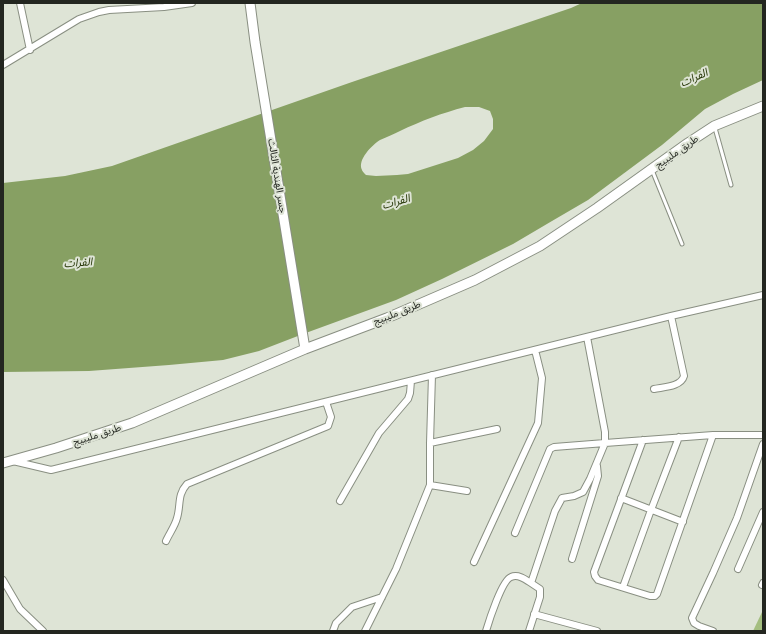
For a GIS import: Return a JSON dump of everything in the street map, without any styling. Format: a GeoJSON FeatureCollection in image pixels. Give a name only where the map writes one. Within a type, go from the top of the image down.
{"type":"FeatureCollection","features":[{"type":"Feature","properties":{"kind":"street"},"geometry":{"type":"LineString","coordinates":[[20,3],[30,50]]}},
{"type":"Feature","properties":{"kind":"street"},"geometry":{"type":"LineString","coordinates":[[3,65],[88,15],[109,10],[164,7],[192,3]]}},
{"type":"Feature","properties":{"kind":"street","name":"جسر الهندية الثالث"},"geometry":{"type":"LineString","coordinates":[[250,3],[255,42],[306,348]]}},
{"type":"Feature","properties":{"kind":"street","name":"طريق مليبيج"},"geometry":{"type":"LineString","coordinates":[[7,462],[56,448],[132,423],[306,348],[387,318],[475,280],[540,246],[714,126],[763,106]]}},
{"type":"Feature","properties":{"kind":"street"},"geometry":{"type":"LineString","coordinates":[[7,462],[51,470],[671,316],[763,295]]}},
{"type":"Feature","properties":{"kind":"street"},"geometry":{"type":"LineString","coordinates":[[654,389],[678,384],[683,380],[684,376],[671,316]]}},
{"type":"Feature","properties":{"kind":"street"},"geometry":{"type":"LineString","coordinates":[[531,583],[555,511],[562,498],[574,496],[582,492],[597,464],[605,442],[605,432],[587,337]]}},
{"type":"Feature","properties":{"kind":"street"},"geometry":{"type":"LineString","coordinates":[[474,562],[538,423],[542,378],[535,350]]}},
{"type":"Feature","properties":{"kind":"street"},"geometry":{"type":"LineString","coordinates":[[365,631],[396,569],[430,486],[432,375]]}},
{"type":"Feature","properties":{"kind":"street"},"geometry":{"type":"LineString","coordinates":[[340,501],[379,433],[408,399],[411,381]]}},
{"type":"Feature","properties":{"kind":"street"},"geometry":{"type":"LineString","coordinates":[[166,541],[177,518],[183,488],[187,484],[328,426],[331,417],[326,402]]}},
{"type":"Feature","properties":{"kind":"street"},"geometry":{"type":"LineString","coordinates":[[430,443],[497,429]]}},
{"type":"Feature","properties":{"kind":"street"},"geometry":{"type":"LineString","coordinates":[[643,440],[594,572],[598,580],[650,596],[655,596],[657,594],[713,435]]}},
{"type":"Feature","properties":{"kind":"street"},"geometry":{"type":"LineString","coordinates":[[516,533],[550,449],[605,442],[679,437],[763,435]]}},
{"type":"Feature","properties":{"kind":"street"},"geometry":{"type":"LineString","coordinates":[[623,588],[679,437]]}},
{"type":"Feature","properties":{"kind":"street"},"geometry":{"type":"LineString","coordinates":[[713,631],[694,623],[692,618],[736,518],[763,444]]}},
{"type":"Feature","properties":{"kind":"street"},"geometry":{"type":"LineString","coordinates":[[572,559],[598,476],[597,464]]}},
{"type":"Feature","properties":{"kind":"street"},"geometry":{"type":"LineString","coordinates":[[430,486],[467,491]]}},
{"type":"Feature","properties":{"kind":"street"},"geometry":{"type":"LineString","coordinates":[[622,498],[682,522]]}},
{"type":"Feature","properties":{"kind":"street"},"geometry":{"type":"LineString","coordinates":[[738,569],[763,512]]}},
{"type":"Feature","properties":{"kind":"street"},"geometry":{"type":"LineString","coordinates":[[486,631],[494,606],[506,580],[511,576],[519,576],[540,589],[540,597],[529,631]]}},
{"type":"Feature","properties":{"kind":"street"},"geometry":{"type":"LineString","coordinates":[[3,580],[20,609],[43,631]]}},
{"type":"Feature","properties":{"kind":"street"},"geometry":{"type":"LineString","coordinates":[[333,631],[336,623],[352,607],[382,597]]}},
{"type":"Feature","properties":{"kind":"street"},"geometry":{"type":"LineString","coordinates":[[534,614],[597,631]]}},
{"type":"Feature","properties":{"kind":"lane"},"geometry":{"type":"LineString","coordinates":[[714,126],[731,185]]}},
{"type":"Feature","properties":{"kind":"lane"},"geometry":{"type":"LineString","coordinates":[[652,170],[682,244]]}},
{"type":"Feature","properties":{"kind":"shaded area"},"geometry":{"type":"Polygon","coordinates":[[[763,610],[763,631],[753,631],[763,610]]]}},
{"type":"Feature","properties":{"kind":"water","name":"الفرات"},"geometry":{"type":"Polygon","coordinates":[[[582,3],[763,3],[763,80],[705,109],[662,145],[588,200],[513,244],[396,300],[259,351],[223,360],[89,371],[3,372],[3,183],[65,176],[112,166],[352,82],[582,3]],[[465,107],[440,115],[380,140],[369,149],[363,157],[361,166],[362,170],[366,175],[376,176],[408,174],[458,158],[473,150],[484,141],[493,129],[493,119],[490,111],[479,107],[465,107]]]}}]}
